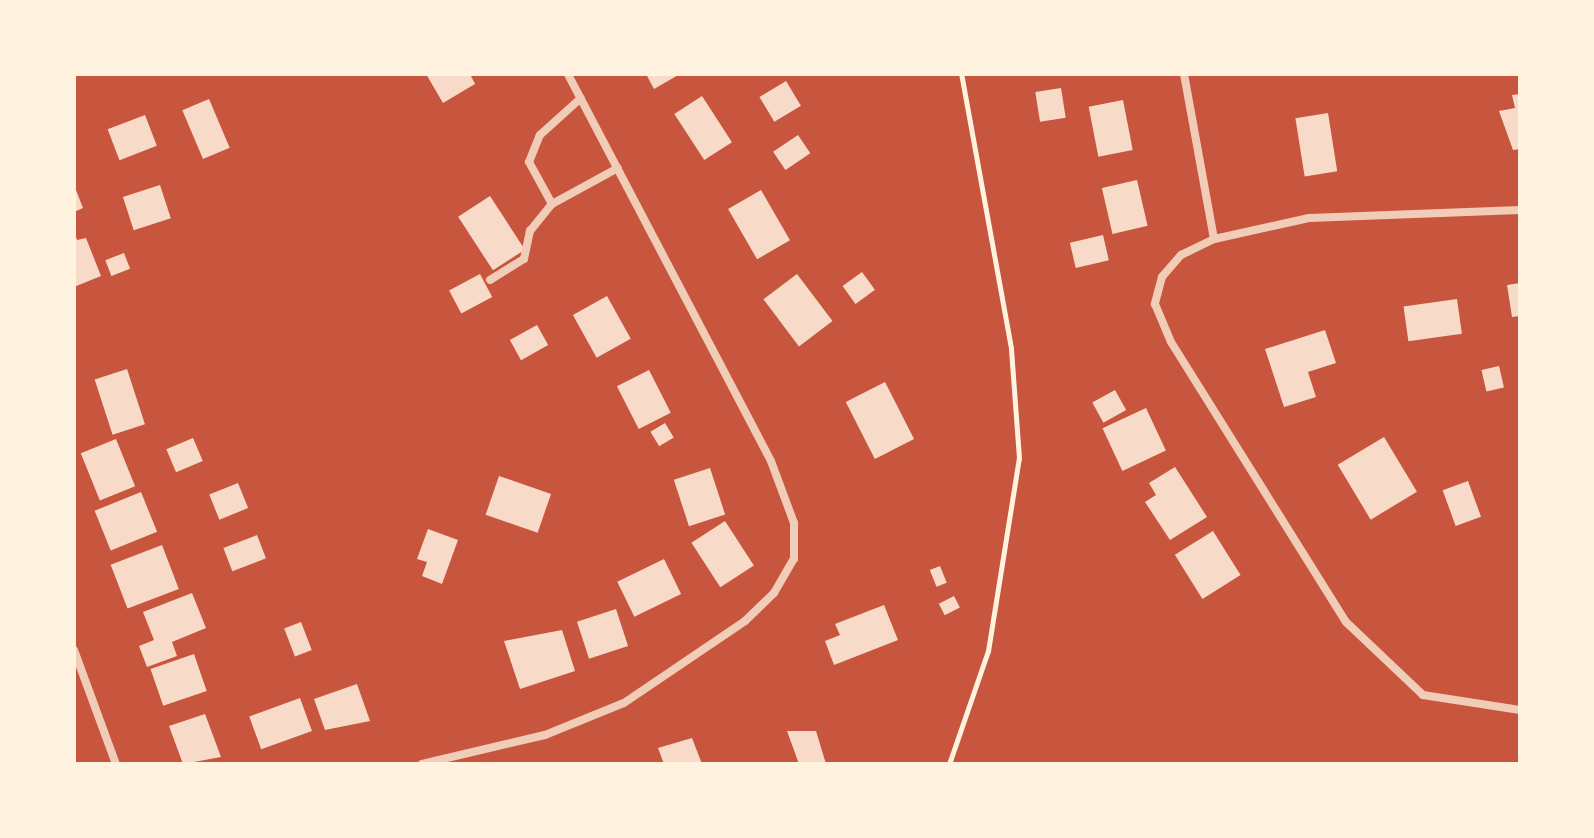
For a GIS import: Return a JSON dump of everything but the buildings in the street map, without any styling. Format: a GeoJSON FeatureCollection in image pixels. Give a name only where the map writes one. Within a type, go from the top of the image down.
{"type":"FeatureCollection","features":[{"type":"Feature","properties":{"kind":"street"},"geometry":{"type":"LineString","coordinates":[[422,764],[545,735],[624,703],[724,638],[790,572],[794,523],[771,461],[568,74]]}},
{"type":"Feature","properties":{"kind":"street"},"geometry":{"type":"LineString","coordinates":[[1184,74],[1214,239]]}},
{"type":"Feature","properties":{"kind":"street"},"geometry":{"type":"LineString","coordinates":[[552,204],[529,162],[540,135],[581,98]]}},
{"type":"Feature","properties":{"kind":"street"},"geometry":{"type":"LineString","coordinates":[[490,280],[524,259],[530,231],[552,204],[618,168]]}},
{"type":"Feature","properties":{"kind":"street"},"geometry":{"type":"LineString","coordinates":[[1520,210],[1309,218],[1214,239],[1172,266],[1155,304],[1179,355],[1346,622],[1423,695],[1520,710]]}},
{"type":"Feature","properties":{"kind":"street"},"geometry":{"type":"LineString","coordinates":[[74,650],[116,764]]}},
{"type":"Feature","properties":{"kind":"path"},"geometry":{"type":"LineString","coordinates":[[949,764],[988,651],[1019,458],[1011,348],[961,74]]}}]}
